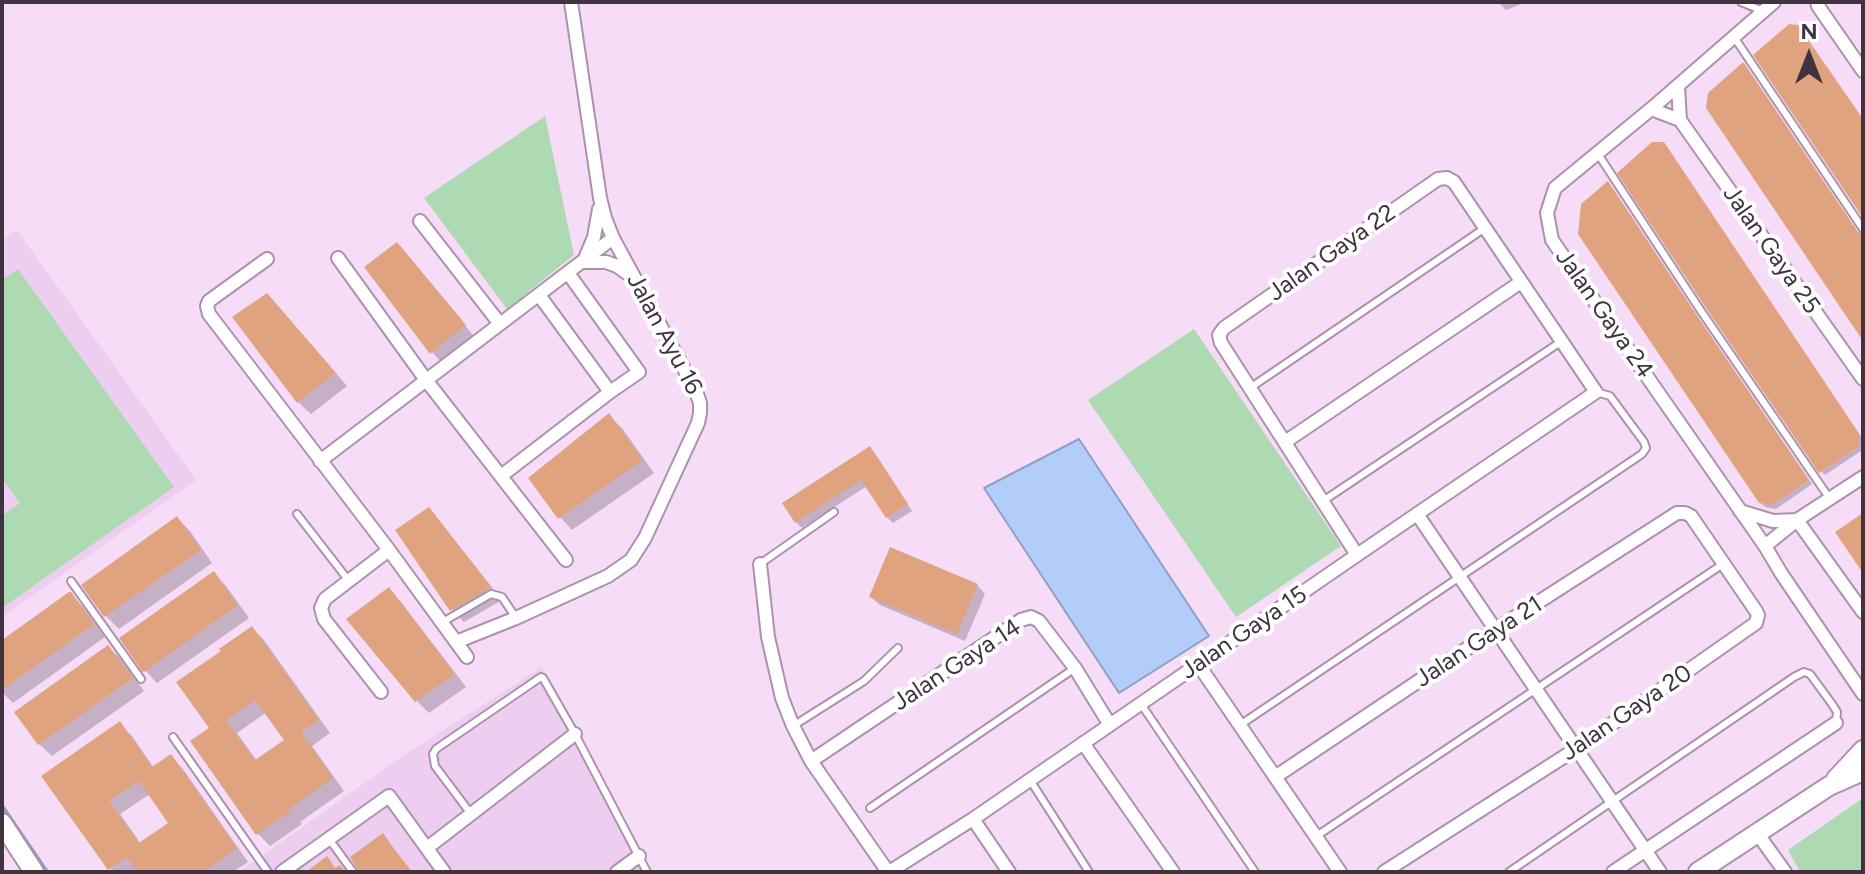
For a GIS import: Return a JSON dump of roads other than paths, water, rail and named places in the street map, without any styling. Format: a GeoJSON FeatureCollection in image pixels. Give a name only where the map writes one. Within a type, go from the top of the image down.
{"type":"FeatureCollection","features":[{"type":"Feature","properties":{"kind":"street","name":"Jalan Ayu 16"},"geometry":{"type":"LineString","coordinates":[[456,642],[608,576],[631,560],[645,538],[698,423],[700,403],[696,391],[605,218],[571,2]]}},
{"type":"Feature","properties":{"kind":"street","name":"Jalan Gaya 24"},"geometry":{"type":"LineString","coordinates":[[1774,2],[1555,188],[1547,213],[1552,240],[1863,692]]}},
{"type":"Feature","properties":{"kind":"street"},"geometry":{"type":"LineString","coordinates":[[1815,3],[1863,71]]}},
{"type":"Feature","properties":{"kind":"street"},"geometry":{"type":"LineString","coordinates":[[1651,109],[1680,120],[1678,86]]}},
{"type":"Feature","properties":{"kind":"street","name":"Jalan Gaya 25"},"geometry":{"type":"LineString","coordinates":[[1680,120],[1863,379]]}},
{"type":"Feature","properties":{"kind":"street","name":"Jalan Gaya 22"},"geometry":{"type":"LineString","coordinates":[[1357,555],[1221,343],[1219,335],[1438,179],[1451,179],[1596,392]]}},
{"type":"Feature","properties":{"kind":"street"},"geometry":{"type":"LineString","coordinates":[[583,262],[594,237],[600,198]]}},
{"type":"Feature","properties":{"kind":"street"},"geometry":{"type":"LineString","coordinates":[[420,221],[500,324]]}},
{"type":"Feature","properties":{"kind":"street"},"geometry":{"type":"LineString","coordinates":[[320,461],[613,238]]}},
{"type":"Feature","properties":{"kind":"street"},"geometry":{"type":"LineString","coordinates":[[338,258],[426,380],[566,560]]}},
{"type":"Feature","properties":{"kind":"street"},"geometry":{"type":"LineString","coordinates":[[267,259],[209,301],[207,310],[467,657]]}},
{"type":"Feature","properties":{"kind":"street"},"geometry":{"type":"LineString","coordinates":[[583,262],[617,266],[635,280]]}},
{"type":"Feature","properties":{"kind":"street"},"geometry":{"type":"LineString","coordinates":[[501,476],[639,372],[568,273]]}},
{"type":"Feature","properties":{"kind":"street"},"geometry":{"type":"LineString","coordinates":[[1285,442],[1521,282]]}},
{"type":"Feature","properties":{"kind":"street"},"geometry":{"type":"LineString","coordinates":[[539,295],[610,392]]}},
{"type":"Feature","properties":{"kind":"street","name":"Jalan Gaya 15"},"geometry":{"type":"LineString","coordinates":[[889,872],[973,819],[1596,392]]}},
{"type":"Feature","properties":{"kind":"street"},"geometry":{"type":"LineString","coordinates":[[1765,546],[1797,520],[1863,477]]}},
{"type":"Feature","properties":{"kind":"street"},"geometry":{"type":"LineString","coordinates":[[1740,511],[1773,521],[1797,520]]}},
{"type":"Feature","properties":{"kind":"street","name":"Jalan Gaya 21"},"geometry":{"type":"LineString","coordinates":[[1275,777],[1495,630],[1677,513],[1685,513]]}},
{"type":"Feature","properties":{"kind":"street","name":"Jalan Gaya 20"},"geometry":{"type":"LineString","coordinates":[[1384,872],[1576,749],[1756,623],[1756,611],[1691,516],[1685,513]]}},
{"type":"Feature","properties":{"kind":"street"},"geometry":{"type":"LineString","coordinates":[[1417,514],[1660,872]]}},
{"type":"Feature","properties":{"kind":"street"},"geometry":{"type":"LineString","coordinates":[[1797,520],[1863,612]]}},
{"type":"Feature","properties":{"kind":"street"},"geometry":{"type":"LineString","coordinates":[[381,692],[324,619],[321,608],[325,599],[389,550]]}},
{"type":"Feature","properties":{"kind":"street"},"geometry":{"type":"LineString","coordinates":[[760,564],[768,637],[782,698],[793,726],[811,761],[889,872]]}},
{"type":"Feature","properties":{"kind":"street","name":"Jalan Gaya 14"},"geometry":{"type":"LineString","coordinates":[[811,761],[1021,620],[1031,617],[1039,621],[1075,668],[1110,725]]}},
{"type":"Feature","properties":{"kind":"street"},"geometry":{"type":"LineString","coordinates":[[1198,664],[1340,872]]}},
{"type":"Feature","properties":{"kind":"street"},"geometry":{"type":"LineString","coordinates":[[1613,872],[1836,723]]}},
{"type":"Feature","properties":{"kind":"street"},"geometry":{"type":"LineString","coordinates":[[427,848],[575,734]]}},
{"type":"Feature","properties":{"kind":"street"},"geometry":{"type":"LineString","coordinates":[[1083,743],[1173,872]]}},
{"type":"Feature","properties":{"kind":"street"},"geometry":{"type":"LineString","coordinates":[[1829,786],[1863,750]]}},
{"type":"Feature","properties":{"kind":"street"},"geometry":{"type":"LineString","coordinates":[[1698,872],[1829,786],[1863,771]]}},
{"type":"Feature","properties":{"kind":"street"},"geometry":{"type":"LineString","coordinates":[[282,872],[389,796],[444,872]]}},
{"type":"Feature","properties":{"kind":"street"},"geometry":{"type":"LineString","coordinates":[[973,819],[1009,872]]}},
{"type":"Feature","properties":{"kind":"street"},"geometry":{"type":"LineString","coordinates":[[2,823],[34,872]]}},
{"type":"Feature","properties":{"kind":"street"},"geometry":{"type":"LineString","coordinates":[[1757,833],[1785,872]]}},
{"type":"Feature","properties":{"kind":"street"},"geometry":{"type":"LineString","coordinates":[[617,872],[639,856]]}},
{"type":"Feature","properties":{"kind":"lane"},"geometry":{"type":"LineString","coordinates":[[1741,2],[1763,11]]}},
{"type":"Feature","properties":{"kind":"lane"},"geometry":{"type":"LineString","coordinates":[[1734,37],[1863,229]]}},
{"type":"Feature","properties":{"kind":"lane"},"geometry":{"type":"LineString","coordinates":[[1598,154],[1830,499]]}},
{"type":"Feature","properties":{"kind":"lane"},"geometry":{"type":"LineString","coordinates":[[1250,388],[1485,228]]}},
{"type":"Feature","properties":{"kind":"lane"},"geometry":{"type":"LineString","coordinates":[[1323,501],[1562,341]]}},
{"type":"Feature","properties":{"kind":"lane"},"geometry":{"type":"LineString","coordinates":[[1240,725],[1642,454],[1646,448],[1644,442],[1619,408],[1610,396],[1596,392]]}},
{"type":"Feature","properties":{"kind":"lane"},"geometry":{"type":"LineString","coordinates":[[760,564],[834,512]]}},
{"type":"Feature","properties":{"kind":"lane"},"geometry":{"type":"LineString","coordinates":[[297,514],[349,581]]}},
{"type":"Feature","properties":{"kind":"lane"},"geometry":{"type":"LineString","coordinates":[[1315,837],[1723,564]]}},
{"type":"Feature","properties":{"kind":"lane"},"geometry":{"type":"LineString","coordinates":[[71,581],[141,679]]}},
{"type":"Feature","properties":{"kind":"lane"},"geometry":{"type":"LineString","coordinates":[[441,623],[491,594],[502,597],[516,618]]}},
{"type":"Feature","properties":{"kind":"lane"},"geometry":{"type":"LineString","coordinates":[[793,726],[864,681],[898,648]]}},
{"type":"Feature","properties":{"kind":"lane"},"geometry":{"type":"LineString","coordinates":[[870,808],[1075,668]]}},
{"type":"Feature","properties":{"kind":"lane"},"geometry":{"type":"LineString","coordinates":[[1509,872],[1804,672],[1810,674],[1832,704],[1837,712],[1836,723]]}},
{"type":"Feature","properties":{"kind":"lane"},"geometry":{"type":"LineString","coordinates":[[471,814],[435,766],[433,754],[541,677],[545,679],[575,734],[647,872]]}},
{"type":"Feature","properties":{"kind":"lane"},"geometry":{"type":"LineString","coordinates":[[1141,704],[1255,872]]}},
{"type":"Feature","properties":{"kind":"lane"},"geometry":{"type":"LineString","coordinates":[[173,737],[268,872]]}},
{"type":"Feature","properties":{"kind":"lane"},"geometry":{"type":"LineString","coordinates":[[1030,780],[1089,872]]}},
{"type":"Feature","properties":{"kind":"lane"},"geometry":{"type":"LineString","coordinates":[[329,839],[353,872]]}},
{"type":"Feature","properties":{"kind":"water"},"geometry":{"type":"Polygon","coordinates":[[[1079,439],[1209,636],[1119,693],[984,488],[1079,439]]]}},
{"type":"Feature","properties":{"kind":"waterway"},"geometry":{"type":"LineString","coordinates":[[2,806],[47,872]]}}]}
